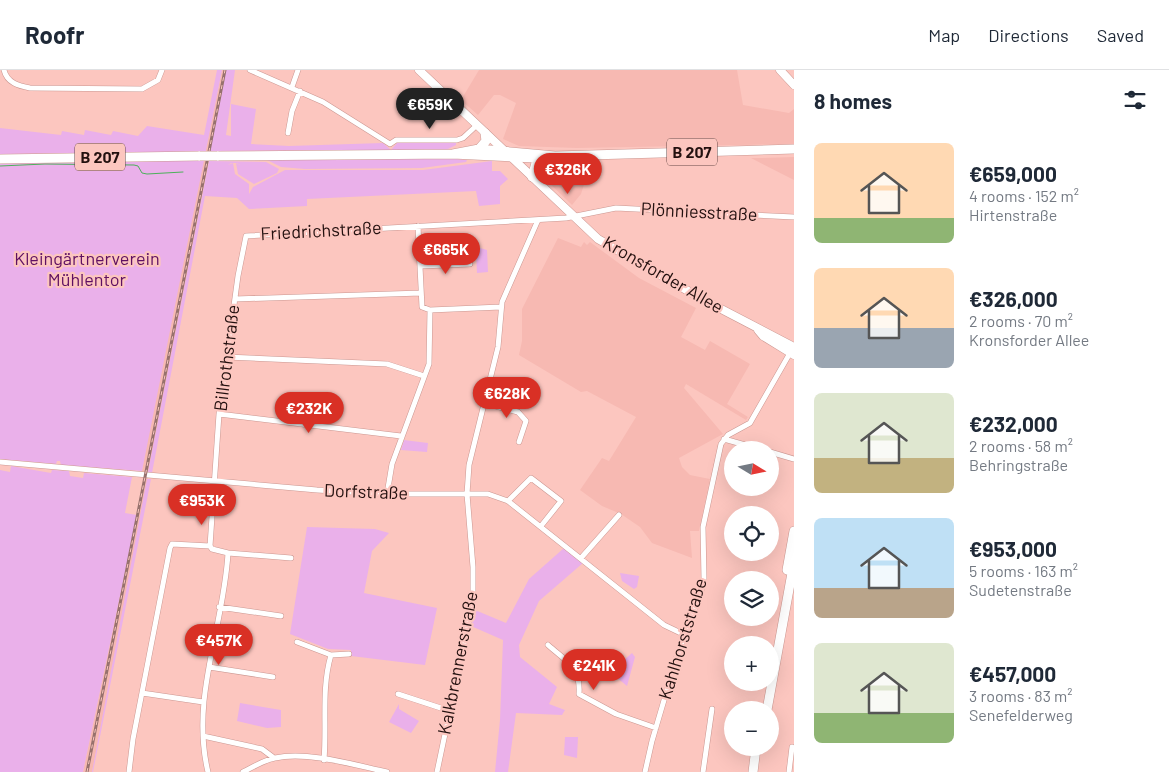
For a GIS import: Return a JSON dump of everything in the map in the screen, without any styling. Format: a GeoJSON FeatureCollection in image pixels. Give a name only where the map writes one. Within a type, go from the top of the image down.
{"type":"FeatureCollection","features":[{"type":"Feature","properties":{"kind":"main road","name":"Kronsforder Allee"},"geometry":{"type":"LineString","coordinates":[[419,70],[576,218],[613,249],[792,347]]}},
{"type":"Feature","properties":{"kind":"main road"},"geometry":{"type":"LineString","coordinates":[[780,70],[794,85]]}},
{"type":"Feature","properties":{"kind":"main road"},"geometry":{"type":"LineString","coordinates":[[479,149],[486,141],[485,133]]}},
{"type":"Feature","properties":{"kind":"main road","name":"B 207"},"geometry":{"type":"LineString","coordinates":[[453,154],[479,149],[555,156],[794,150]]}},
{"type":"Feature","properties":{"kind":"main road","name":"B 207"},"geometry":{"type":"LineString","coordinates":[[0,158],[453,154],[545,158],[555,156]]}},
{"type":"Feature","properties":{"kind":"main road"},"geometry":{"type":"LineString","coordinates":[[532,177],[536,163],[545,158]]}},
{"type":"Feature","properties":{"kind":"main road"},"geometry":{"type":"LineString","coordinates":[[775,636],[794,531]]}},
{"type":"Feature","properties":{"kind":"main road"},"geometry":{"type":"LineString","coordinates":[[769,701],[794,562]]}},
{"type":"Feature","properties":{"kind":"main road"},"geometry":{"type":"LineString","coordinates":[[753,772],[755,756]]}},
{"type":"Feature","properties":{"kind":"main road"},"geometry":{"type":"LineString","coordinates":[[759,772],[761,756]]}},
{"type":"Feature","properties":{"kind":"street"},"geometry":{"type":"LineString","coordinates":[[4,70],[9,80],[18,86],[30,88],[142,90],[156,82],[162,70]]}},
{"type":"Feature","properties":{"kind":"street"},"geometry":{"type":"LineString","coordinates":[[250,70],[292,87],[334,108],[390,144],[396,140],[457,140],[463,138],[477,125]]}},
{"type":"Feature","properties":{"kind":"street"},"geometry":{"type":"LineString","coordinates":[[292,87],[298,70]]}},
{"type":"Feature","properties":{"kind":"street"},"geometry":{"type":"LineString","coordinates":[[288,133],[292,111],[300,91]]}},
{"type":"Feature","properties":{"kind":"street","name":"Plönniesstraße"},"geometry":{"type":"LineString","coordinates":[[576,218],[616,208],[794,217]]}},
{"type":"Feature","properties":{"kind":"street","name":"Friedrichstraße"},"geometry":{"type":"LineString","coordinates":[[246,236],[576,218]]}},
{"type":"Feature","properties":{"kind":"street"},"geometry":{"type":"LineString","coordinates":[[418,226],[422,307],[430,310],[501,307],[538,220]]}},
{"type":"Feature","properties":{"kind":"street","name":"Billrothstraße"},"geometry":{"type":"LineString","coordinates":[[210,546],[219,414],[243,240],[246,236]]}},
{"type":"Feature","properties":{"kind":"street"},"geometry":{"type":"LineString","coordinates":[[420,266],[470,264]]}},
{"type":"Feature","properties":{"kind":"street"},"geometry":{"type":"LineString","coordinates":[[235,298],[422,293]]}},
{"type":"Feature","properties":{"kind":"street","name":"Kalkbrennerstraße"},"geometry":{"type":"LineString","coordinates":[[437,772],[460,668],[474,592],[467,494],[469,465],[501,332],[501,307]]}},
{"type":"Feature","properties":{"kind":"street"},"geometry":{"type":"LineString","coordinates":[[387,494],[392,464],[430,355],[430,310]]}},
{"type":"Feature","properties":{"kind":"street"},"geometry":{"type":"LineString","coordinates":[[724,439],[750,423],[792,347]]}},
{"type":"Feature","properties":{"kind":"street"},"geometry":{"type":"LineString","coordinates":[[226,357],[388,364],[424,376]]}},
{"type":"Feature","properties":{"kind":"street"},"geometry":{"type":"LineString","coordinates":[[484,403],[518,412],[526,421],[519,442]]}},
{"type":"Feature","properties":{"kind":"street"},"geometry":{"type":"LineString","coordinates":[[219,414],[401,436]]}},
{"type":"Feature","properties":{"kind":"street"},"geometry":{"type":"LineString","coordinates":[[724,439],[731,441]]}},
{"type":"Feature","properties":{"kind":"street","name":"Kahlhorststraße"},"geometry":{"type":"LineString","coordinates":[[645,772],[656,728],[704,580],[703,527],[724,439]]}},
{"type":"Feature","properties":{"kind":"street"},"geometry":{"type":"LineString","coordinates":[[779,455],[794,459]]}},
{"type":"Feature","properties":{"kind":"street","name":"Dorfstraße"},"geometry":{"type":"LineString","coordinates":[[0,462],[215,482],[387,494],[488,494],[508,501],[664,625],[685,635]]}},
{"type":"Feature","properties":{"kind":"street"},"geometry":{"type":"LineString","coordinates":[[508,501],[531,478],[561,501],[541,526]]}},
{"type":"Feature","properties":{"kind":"street"},"geometry":{"type":"LineString","coordinates":[[582,558],[619,515]]}},
{"type":"Feature","properties":{"kind":"street"},"geometry":{"type":"LineString","coordinates":[[129,772],[142,693],[172,544],[210,546],[228,553],[291,558]]}},
{"type":"Feature","properties":{"kind":"street"},"geometry":{"type":"LineString","coordinates":[[208,772],[202,736],[203,702],[228,553]]}},
{"type":"Feature","properties":{"kind":"street"},"geometry":{"type":"LineString","coordinates":[[219,607],[281,616]]}},
{"type":"Feature","properties":{"kind":"street"},"geometry":{"type":"LineString","coordinates":[[296,642],[331,655],[350,654]]}},
{"type":"Feature","properties":{"kind":"street"},"geometry":{"type":"LineString","coordinates":[[548,646],[575,670],[579,677],[578,694],[616,714],[656,728]]}},
{"type":"Feature","properties":{"kind":"street"},"geometry":{"type":"LineString","coordinates":[[324,760],[327,727],[325,683],[331,655]]}},
{"type":"Feature","properties":{"kind":"street"},"geometry":{"type":"LineString","coordinates":[[208,667],[273,677]]}},
{"type":"Feature","properties":{"kind":"street"},"geometry":{"type":"LineString","coordinates":[[142,693],[203,702]]}},
{"type":"Feature","properties":{"kind":"street"},"geometry":{"type":"LineString","coordinates":[[398,694],[450,711]]}},
{"type":"Feature","properties":{"kind":"street"},"geometry":{"type":"LineString","coordinates":[[703,772],[712,709]]}},
{"type":"Feature","properties":{"kind":"street"},"geometry":{"type":"LineString","coordinates":[[202,736],[262,750],[274,758]]}},
{"type":"Feature","properties":{"kind":"street"},"geometry":{"type":"LineString","coordinates":[[789,772],[793,754],[792,747]]}},
{"type":"Feature","properties":{"kind":"street"},"geometry":{"type":"LineString","coordinates":[[243,772],[274,758],[287,757],[324,760],[387,772]]}},
{"type":"Feature","properties":{"kind":"shaded area"},"geometry":{"type":"Polygon","coordinates":[[[222,70],[226,70],[92,772],[83,772],[131,543],[145,472],[142,471],[151,419],[222,70]]]}},
{"type":"Feature","properties":{"kind":"shaded area"},"geometry":{"type":"Polygon","coordinates":[[[479,70],[737,70],[743,105],[789,113],[794,109],[794,144],[577,148],[519,146],[503,139],[516,103],[500,95],[494,95],[478,115],[461,100],[479,70]]]}},
{"type":"Feature","properties":{"kind":"shaded area"},"geometry":{"type":"Polygon","coordinates":[[[794,157],[794,180],[751,158],[760,158],[794,157]]]}},
{"type":"Feature","properties":{"kind":"shaded area"},"geometry":{"type":"Polygon","coordinates":[[[585,161],[579,169],[587,175],[581,194],[572,205],[538,172],[541,167],[585,161]]]}},
{"type":"Feature","properties":{"kind":"shaded area"},"geometry":{"type":"Polygon","coordinates":[[[558,238],[581,247],[584,242],[587,245],[590,242],[639,278],[696,308],[681,337],[705,350],[710,341],[750,364],[727,404],[748,417],[746,420],[686,384],[684,388],[723,434],[679,458],[682,467],[690,475],[710,479],[699,531],[690,531],[692,558],[652,543],[640,527],[621,514],[602,506],[580,490],[602,458],[609,461],[636,417],[587,391],[581,392],[519,355],[522,341],[522,309],[558,238]]]}},
{"type":"Feature","properties":{"kind":"green space","name":"Kleingärtnerverein Mühlentor"},"geometry":{"type":"Polygon","coordinates":[[[217,70],[222,70],[142,471],[61,465],[60,461],[57,461],[56,464],[0,459],[0,161],[192,159],[199,161],[201,152],[0,154],[0,128],[61,135],[62,131],[84,135],[85,130],[111,135],[113,131],[138,136],[147,126],[204,135],[217,70]]]}},
{"type":"Feature","properties":{"kind":"green space"},"geometry":{"type":"Polygon","coordinates":[[[226,70],[235,70],[226,135],[231,136],[231,104],[256,109],[251,144],[289,146],[383,143],[391,150],[397,143],[456,143],[456,145],[446,150],[210,151],[226,70]]]}},
{"type":"Feature","properties":{"kind":"green space"},"geometry":{"type":"Polygon","coordinates":[[[444,158],[467,160],[466,162],[422,168],[305,169],[281,167],[265,159],[444,158]]]}},
{"type":"Feature","properties":{"kind":"green space"},"geometry":{"type":"Polygon","coordinates":[[[209,161],[266,162],[279,169],[277,173],[254,184],[238,174],[236,163],[233,163],[235,174],[249,184],[249,194],[253,187],[285,170],[423,170],[492,161],[492,171],[500,171],[508,179],[500,186],[500,204],[479,206],[476,191],[307,199],[307,206],[249,209],[237,198],[205,196],[152,473],[148,472],[209,161]]]}},
{"type":"Feature","properties":{"kind":"green space"},"geometry":{"type":"Polygon","coordinates":[[[480,248],[487,250],[488,272],[477,273],[476,252],[480,248]]]}},
{"type":"Feature","properties":{"kind":"green space"},"geometry":{"type":"Polygon","coordinates":[[[404,440],[428,443],[427,452],[401,450],[404,440]]]}},
{"type":"Feature","properties":{"kind":"green space"},"geometry":{"type":"Polygon","coordinates":[[[11,466],[51,473],[52,470],[69,471],[70,476],[83,478],[84,473],[132,477],[125,513],[137,515],[83,772],[0,772],[0,470],[10,472],[11,466]]]}},
{"type":"Feature","properties":{"kind":"green space"},"geometry":{"type":"Polygon","coordinates":[[[147,479],[151,479],[92,772],[147,479]]]}},
{"type":"Feature","properties":{"kind":"green space"},"geometry":{"type":"Polygon","coordinates":[[[307,527],[375,529],[389,533],[372,551],[364,593],[437,608],[425,665],[351,656],[351,650],[328,649],[290,634],[307,527]]]}},
{"type":"Feature","properties":{"kind":"green space"},"geometry":{"type":"Polygon","coordinates":[[[564,548],[583,563],[539,601],[519,645],[520,657],[557,687],[549,704],[565,710],[562,715],[516,713],[508,772],[495,772],[500,720],[503,640],[471,626],[475,610],[506,623],[529,579],[564,548]]]}},
{"type":"Feature","properties":{"kind":"green space"},"geometry":{"type":"Polygon","coordinates":[[[620,573],[639,576],[637,587],[634,589],[622,581],[620,573]]]}},
{"type":"Feature","properties":{"kind":"green space"},"geometry":{"type":"Polygon","coordinates":[[[632,653],[635,657],[627,686],[610,672],[632,653]]]}},
{"type":"Feature","properties":{"kind":"green space"},"geometry":{"type":"Polygon","coordinates":[[[240,703],[281,710],[281,727],[267,728],[237,721],[240,703]]]}},
{"type":"Feature","properties":{"kind":"green space"},"geometry":{"type":"Polygon","coordinates":[[[399,704],[399,709],[419,721],[411,733],[389,722],[399,704]]]}},
{"type":"Feature","properties":{"kind":"green space"},"geometry":{"type":"Polygon","coordinates":[[[565,737],[578,737],[577,758],[564,755],[565,737]]]}},
{"type":"Feature","properties":{"kind":"waterway"},"geometry":{"type":"LineString","coordinates":[[0,166],[45,164],[134,165],[138,166],[142,173],[147,174],[183,172]]}},
{"type":"Feature","properties":{"kind":"railway"},"geometry":{"type":"LineString","coordinates":[[87,772],[225,70]]}}]}
